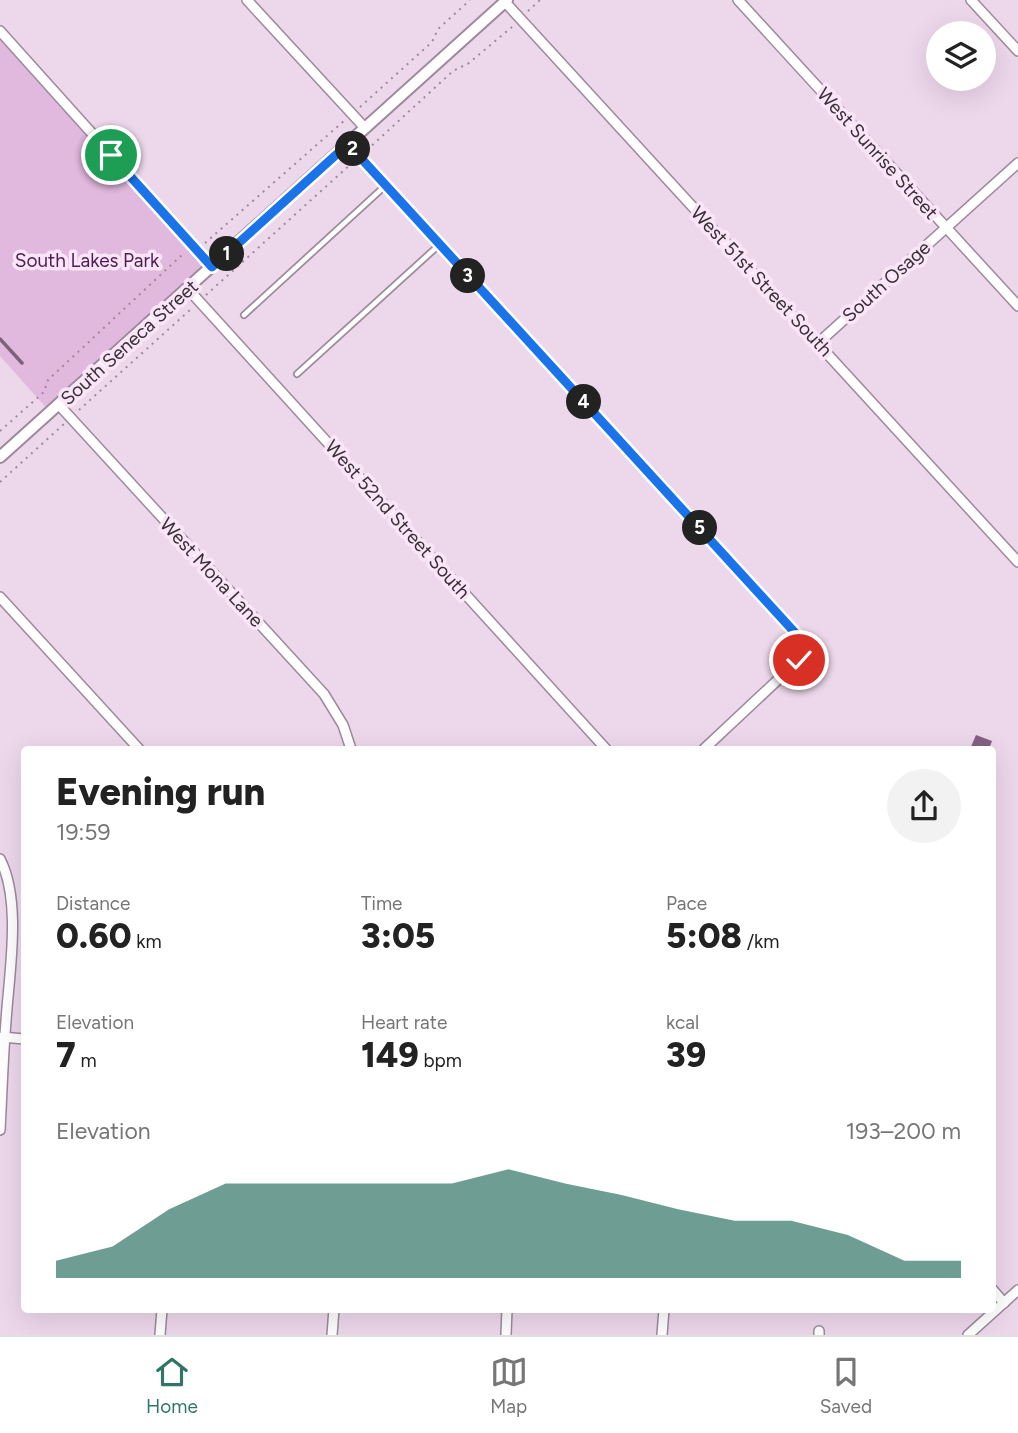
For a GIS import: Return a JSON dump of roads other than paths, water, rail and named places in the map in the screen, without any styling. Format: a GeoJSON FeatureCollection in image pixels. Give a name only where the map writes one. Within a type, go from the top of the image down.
{"type":"FeatureCollection","features":[{"type":"Feature","properties":{"kind":"street"},"geometry":{"type":"LineString","coordinates":[[247,0],[365,128]]}},
{"type":"Feature","properties":{"kind":"street","name":"West Sunrise Street"},"geometry":{"type":"LineString","coordinates":[[738,0],[1018,306]]}},
{"type":"Feature","properties":{"kind":"street"},"geometry":{"type":"LineString","coordinates":[[971,0],[1018,51]]}},
{"type":"Feature","properties":{"kind":"street","name":"West 51st Street South"},"geometry":{"type":"LineString","coordinates":[[506,1],[1018,562]]}},
{"type":"Feature","properties":{"kind":"street","name":"South Seneca Street"},"geometry":{"type":"LineString","coordinates":[[0,457],[506,1]]}},
{"type":"Feature","properties":{"kind":"street"},"geometry":{"type":"LineString","coordinates":[[0,31],[212,267]]}},
{"type":"Feature","properties":{"kind":"street"},"geometry":{"type":"LineString","coordinates":[[348,144],[798,636],[803,651],[793,666],[707,746]]}},
{"type":"Feature","properties":{"kind":"street","name":"South Osage"},"geometry":{"type":"LineString","coordinates":[[818,343],[1018,163]]}},
{"type":"Feature","properties":{"kind":"street","name":"West 52nd Street South"},"geometry":{"type":"LineString","coordinates":[[188,289],[603,746]]}},
{"type":"Feature","properties":{"kind":"street","name":"West Mona Lane"},"geometry":{"type":"LineString","coordinates":[[59,405],[324,694],[344,725],[350,746]]}},
{"type":"Feature","properties":{"kind":"street"},"geometry":{"type":"LineString","coordinates":[[0,597],[136,746]]}},
{"type":"Feature","properties":{"kind":"street"},"geometry":{"type":"LineString","coordinates":[[0,859],[6,873],[12,909],[2,1037],[0,1130]]}},
{"type":"Feature","properties":{"kind":"street"},"geometry":{"type":"LineString","coordinates":[[2,1037],[21,1039]]}},
{"type":"Feature","properties":{"kind":"street"},"geometry":{"type":"LineString","coordinates":[[996,1310],[1018,1290]]}},
{"type":"Feature","properties":{"kind":"street"},"geometry":{"type":"LineString","coordinates":[[996,1294],[1004,1303]]}},
{"type":"Feature","properties":{"kind":"street"},"geometry":{"type":"LineString","coordinates":[[160,1335],[162,1313]]}},
{"type":"Feature","properties":{"kind":"street"},"geometry":{"type":"LineString","coordinates":[[332,1335],[334,1313]]}},
{"type":"Feature","properties":{"kind":"street"},"geometry":{"type":"LineString","coordinates":[[506,1335],[507,1313]]}},
{"type":"Feature","properties":{"kind":"street"},"geometry":{"type":"LineString","coordinates":[[662,1335],[664,1313]]}},
{"type":"Feature","properties":{"kind":"street"},"geometry":{"type":"LineString","coordinates":[[968,1335],[993,1313]]}},
{"type":"Feature","properties":{"kind":"lane"},"geometry":{"type":"LineString","coordinates":[[244,315],[385,186]]}},
{"type":"Feature","properties":{"kind":"lane"},"geometry":{"type":"LineString","coordinates":[[298,374],[440,245]]}},
{"type":"Feature","properties":{"kind":"waterway"},"geometry":{"type":"LineString","coordinates":[[0,339],[22,363]]}},
{"type":"Feature","properties":{"kind":"park label","name":"South Lakes Park"},"geometry":{"type":"Point","coordinates":[87,260]}}]}
